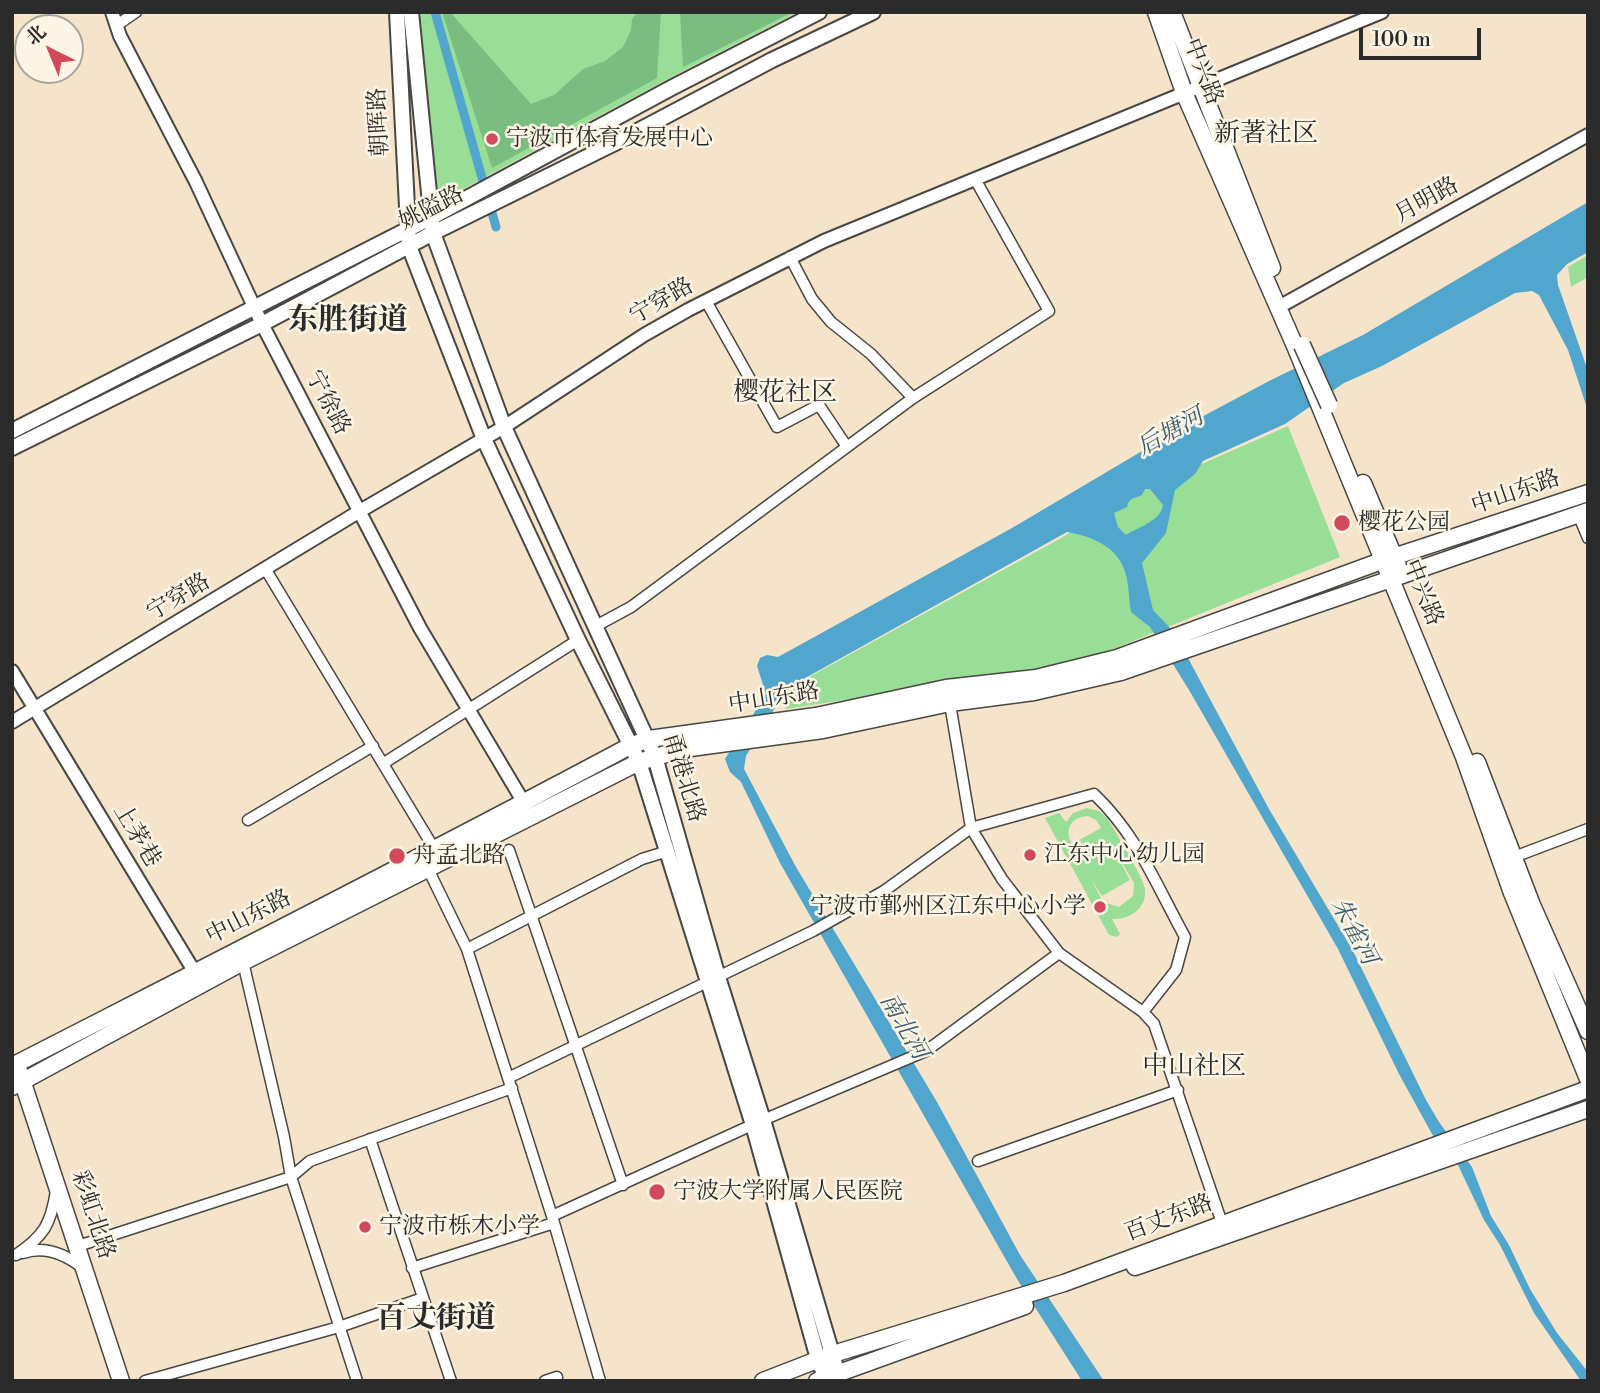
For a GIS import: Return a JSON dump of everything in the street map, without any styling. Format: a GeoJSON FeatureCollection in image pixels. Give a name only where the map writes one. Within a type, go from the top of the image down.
{"type":"FeatureCollection","features":[{"type":"Feature","properties":{"kind":"main road","name":"朝晖路"},"geometry":{"type":"LineString","coordinates":[[397,12],[407,229]]}},
{"type":"Feature","properties":{"kind":"main road","name":"朝晖路"},"geometry":{"type":"LineString","coordinates":[[411,12],[430,218]]}},
{"type":"Feature","properties":{"kind":"main road","name":"姚隘路"},"geometry":{"type":"LineString","coordinates":[[12,431],[430,218],[819,12]]}},
{"type":"Feature","properties":{"kind":"main road","name":"姚隘路"},"geometry":{"type":"LineString","coordinates":[[12,448],[262,324],[433,233],[613,144],[772,60],[873,12]]}},
{"type":"Feature","properties":{"kind":"main road","name":"中兴路"},"geometry":{"type":"LineString","coordinates":[[1156,12],[1185,95],[1299,345],[1390,559],[1512,893],[1588,1079]]}},
{"type":"Feature","properties":{"kind":"main road","name":"中兴路"},"geometry":{"type":"LineString","coordinates":[[1172,12],[1286,303],[1299,345]]}},
{"type":"Feature","properties":{"kind":"main road","name":"甬港北路"},"geometry":{"type":"LineString","coordinates":[[430,218],[433,233],[504,427],[594,627],[649,739],[647,759],[668,851],[713,980]]}},
{"type":"Feature","properties":{"kind":"main road","name":"甬港北路"},"geometry":{"type":"LineString","coordinates":[[407,229],[409,246],[484,439],[631,746],[647,759],[758,1122],[829,1378]]}},
{"type":"Feature","properties":{"kind":"main road","name":"中山东路"},"geometry":{"type":"LineString","coordinates":[[1157,652],[1189,631],[1390,559],[1588,493]]}},
{"type":"Feature","properties":{"kind":"main road","name":"中山东路"},"geometry":{"type":"LineString","coordinates":[[18,1084],[196,978],[631,746],[649,739],[948,695],[1036,678],[1117,658],[1198,646],[1583,513]]}},
{"type":"Feature","properties":{"kind":"main road","name":"中兴路"},"geometry":{"type":"LineString","coordinates":[[1396,577],[1532,905],[1588,1031]]}},
{"type":"Feature","properties":{"kind":"main road","name":"中山东路"},"geometry":{"type":"LineString","coordinates":[[14,1065],[196,978],[243,962],[647,759],[683,749],[823,730],[948,695]]}},
{"type":"Feature","properties":{"kind":"main road","name":"彩虹北路"},"geometry":{"type":"LineString","coordinates":[[14,1065],[18,1084],[57,1182],[121,1381]]}},
{"type":"Feature","properties":{"kind":"main road","name":"百丈东路"},"geometry":{"type":"LineString","coordinates":[[763,1381],[825,1357],[1061,1288],[1433,1155],[1463,1135],[1588,1089]]}},
{"type":"Feature","properties":{"kind":"main road","name":"百丈东路"},"geometry":{"type":"LineString","coordinates":[[1061,1288],[1222,1223],[1433,1155],[1473,1149],[1588,1109]]}},
{"type":"Feature","properties":{"kind":"main road","name":"百丈东路"},"geometry":{"type":"LineString","coordinates":[[829,1378],[1016,1303]]}},
{"type":"Feature","properties":{"kind":"street"},"geometry":{"type":"LineString","coordinates":[[114,19],[136,12]]}},
{"type":"Feature","properties":{"kind":"street","name":"宁穿路"},"geometry":{"type":"LineString","coordinates":[[12,722],[504,427],[645,335],[706,300],[790,257],[1382,12]]}},
{"type":"Feature","properties":{"kind":"street","name":"宁徐路"},"geometry":{"type":"LineString","coordinates":[[114,19],[120,36],[196,182],[262,324],[420,628],[524,803]]}},
{"type":"Feature","properties":{"kind":"street","name":"月明路"},"geometry":{"type":"LineString","coordinates":[[1286,303],[1588,135]]}},
{"type":"Feature","properties":{"kind":"street"},"geometry":{"type":"LineString","coordinates":[[594,627],[631,607],[913,398],[1049,311],[975,180]]}},
{"type":"Feature","properties":{"kind":"street"},"geometry":{"type":"LineString","coordinates":[[790,257],[812,299],[831,322],[870,354],[913,398]]}},
{"type":"Feature","properties":{"kind":"street"},"geometry":{"type":"LineString","coordinates":[[706,300],[777,427],[819,405],[847,447]]}},
{"type":"Feature","properties":{"kind":"street"},"geometry":{"type":"LineString","coordinates":[[1583,513],[1588,538]]}},
{"type":"Feature","properties":{"kind":"street"},"geometry":{"type":"LineString","coordinates":[[266,570],[435,850]]}},
{"type":"Feature","properties":{"kind":"street"},"geometry":{"type":"LineString","coordinates":[[384,763],[579,640]]}},
{"type":"Feature","properties":{"kind":"street","name":"上茅巷"},"geometry":{"type":"LineString","coordinates":[[12,671],[196,978]]}},
{"type":"Feature","properties":{"kind":"street"},"geometry":{"type":"LineString","coordinates":[[948,695],[971,828],[1002,879],[1059,953],[1143,1012],[1154,1024],[1222,1223]]}},
{"type":"Feature","properties":{"kind":"street"},"geometry":{"type":"LineString","coordinates":[[248,820],[373,746]]}},
{"type":"Feature","properties":{"kind":"street"},"geometry":{"type":"LineString","coordinates":[[78,1246],[291,1177],[310,1161],[510,1083],[576,1046],[831,921],[884,891],[971,828],[1094,794],[1117,816],[1151,871],[1185,937],[1177,970],[1143,1012]]}},
{"type":"Feature","properties":{"kind":"street"},"geometry":{"type":"LineString","coordinates":[[1514,857],[1588,829]]}},
{"type":"Feature","properties":{"kind":"street"},"geometry":{"type":"LineString","coordinates":[[509,850],[623,1185]]}},
{"type":"Feature","properties":{"kind":"street"},"geometry":{"type":"LineString","coordinates":[[467,949],[642,859],[668,851]]}},
{"type":"Feature","properties":{"kind":"street"},"geometry":{"type":"LineString","coordinates":[[428,869],[467,949],[553,1220],[600,1381]]}},
{"type":"Feature","properties":{"kind":"street"},"geometry":{"type":"LineString","coordinates":[[412,1268],[553,1220],[758,1122],[926,1051],[1059,953]]}},
{"type":"Feature","properties":{"kind":"street"},"geometry":{"type":"LineString","coordinates":[[243,962],[284,1136],[291,1177],[357,1381]]}},
{"type":"Feature","properties":{"kind":"street"},"geometry":{"type":"LineString","coordinates":[[978,1161],[1178,1090]]}},
{"type":"Feature","properties":{"kind":"street"},"geometry":{"type":"LineString","coordinates":[[370,1139],[451,1381]]}},
{"type":"Feature","properties":{"kind":"street"},"geometry":{"type":"LineString","coordinates":[[14,1256],[42,1235],[52,1211],[57,1182]]}},
{"type":"Feature","properties":{"kind":"street"},"geometry":{"type":"LineString","coordinates":[[14,1256],[28,1251],[46,1250],[61,1254],[86,1271]]}},
{"type":"Feature","properties":{"kind":"street"},"geometry":{"type":"LineString","coordinates":[[145,1381],[339,1327],[423,1298]]}},
{"type":"Feature","properties":{"kind":"street"},"geometry":{"type":"LineString","coordinates":[[545,1381],[557,1377]]}},
{"type":"Feature","properties":{"kind":"green space","name":"宁波市体育发展中心"},"geometry":{"type":"Polygon","coordinates":[[[419,12],[798,12],[433,205],[419,12]]]}},
{"type":"Feature","properties":{"kind":"green space"},"geometry":{"type":"Polygon","coordinates":[[[442,12],[450,12],[531,104],[554,95],[583,69],[605,61],[623,47],[631,30],[632,19],[638,12],[661,12],[657,78],[492,168],[442,12]]]}},
{"type":"Feature","properties":{"kind":"green space"},"geometry":{"type":"Polygon","coordinates":[[[680,12],[793,12],[683,67],[680,12]]]}},
{"type":"Feature","properties":{"kind":"green space"},"geometry":{"type":"Polygon","coordinates":[[[1588,255],[1588,277],[1571,287],[1568,267],[1588,255]]]}},
{"type":"Feature","properties":{"kind":"green space","name":"樱花公园"},"geometry":{"type":"Polygon","coordinates":[[[1288,426],[1340,557],[1111,650],[1043,670],[786,709],[782,692],[1061,538],[1131,495],[1288,426]]]}},
{"type":"Feature","properties":{"kind":"green space"},"geometry":{"type":"Polygon","coordinates":[[[1087,808],[1099,811],[1108,819],[1143,883],[1145,896],[1140,908],[1125,918],[1112,919],[1120,934],[1117,937],[1109,935],[1045,818],[1059,813],[1066,822],[1073,813],[1087,808]],[[1088,816],[1073,821],[1069,829],[1072,844],[1101,828],[1096,820],[1088,816]],[[1108,839],[1130,880],[1102,896],[1091,879],[1103,902],[1119,907],[1133,896],[1134,883],[1108,839]]]}},
{"type":"Feature","properties":{"kind":"water"},"geometry":{"type":"Polygon","coordinates":[[[1588,202],[1588,252],[1567,264],[1557,275],[1558,285],[1588,371],[1588,411],[1568,350],[1539,295],[1532,291],[1515,293],[1382,366],[1344,383],[1285,424],[1203,461],[1195,474],[1175,490],[1166,533],[1142,563],[1153,610],[1174,632],[1269,809],[1353,951],[1426,1100],[1472,1167],[1491,1216],[1509,1245],[1530,1289],[1557,1333],[1588,1372],[1588,1381],[1581,1381],[1534,1313],[1458,1165],[1432,1134],[1399,1074],[1338,949],[1189,690],[1150,627],[1131,612],[1127,579],[1119,559],[1097,541],[1067,532],[782,691],[779,701],[746,756],[744,769],[796,867],[937,1102],[1020,1255],[1104,1381],[1082,1381],[1017,1279],[780,863],[741,782],[730,772],[725,759],[766,694],[757,666],[760,658],[767,655],[778,657],[1012,528],[1181,428],[1363,335],[1588,202]],[[1145,489],[1142,495],[1131,500],[1127,507],[1114,513],[1118,527],[1126,535],[1154,519],[1161,511],[1163,505],[1150,489],[1145,489]]]}},
{"type":"Feature","properties":{"kind":"waterway"},"geometry":{"type":"LineString","coordinates":[[435,12],[496,227]]}},
{"type":"Feature","properties":{"kind":"place","name":"宁波市体育发展中心"},"geometry":{"type":"Point","coordinates":[492,139]}},
{"type":"Feature","properties":{"kind":"place","name":"樱花公园"},"geometry":{"type":"Point","coordinates":[1342,523]}},
{"type":"Feature","properties":{"kind":"place","name":"江东中心幼儿园"},"geometry":{"type":"Point","coordinates":[1030,855]}},
{"type":"Feature","properties":{"kind":"place","name":"舟孟北路"},"geometry":{"type":"Point","coordinates":[397,856]}},
{"type":"Feature","properties":{"kind":"place","name":"宁波市鄞州区江东中心小学"},"geometry":{"type":"Point","coordinates":[1100,907]}},
{"type":"Feature","properties":{"kind":"place","name":"宁波大学附属人民医院"},"geometry":{"type":"Point","coordinates":[657,1192]}},
{"type":"Feature","properties":{"kind":"place","name":"宁波市栎木小学"},"geometry":{"type":"Point","coordinates":[365,1227]}},
{"type":"Feature","properties":{"kind":"district","name":"新著社区"},"geometry":{"type":"Point","coordinates":[1266,135]}},
{"type":"Feature","properties":{"kind":"district","name":"东胜街道"},"geometry":{"type":"Point","coordinates":[348,322]}},
{"type":"Feature","properties":{"kind":"district","name":"樱花社区"},"geometry":{"type":"Point","coordinates":[785,394]}},
{"type":"Feature","properties":{"kind":"district","name":"中山社区"},"geometry":{"type":"Point","coordinates":[1194,1068]}},
{"type":"Feature","properties":{"kind":"district","name":"百丈街道"},"geometry":{"type":"Point","coordinates":[436,1320]}},
{"type":"Feature","properties":{"kind":"water label","name":"后塘河"},"geometry":{"type":"Point","coordinates":[1171,433]}},
{"type":"Feature","properties":{"kind":"water label","name":"朱雀河"},"geometry":{"type":"Point","coordinates":[1353,932]}},
{"type":"Feature","properties":{"kind":"water label","name":"南北河"},"geometry":{"type":"Point","coordinates":[903,1027]}}]}
